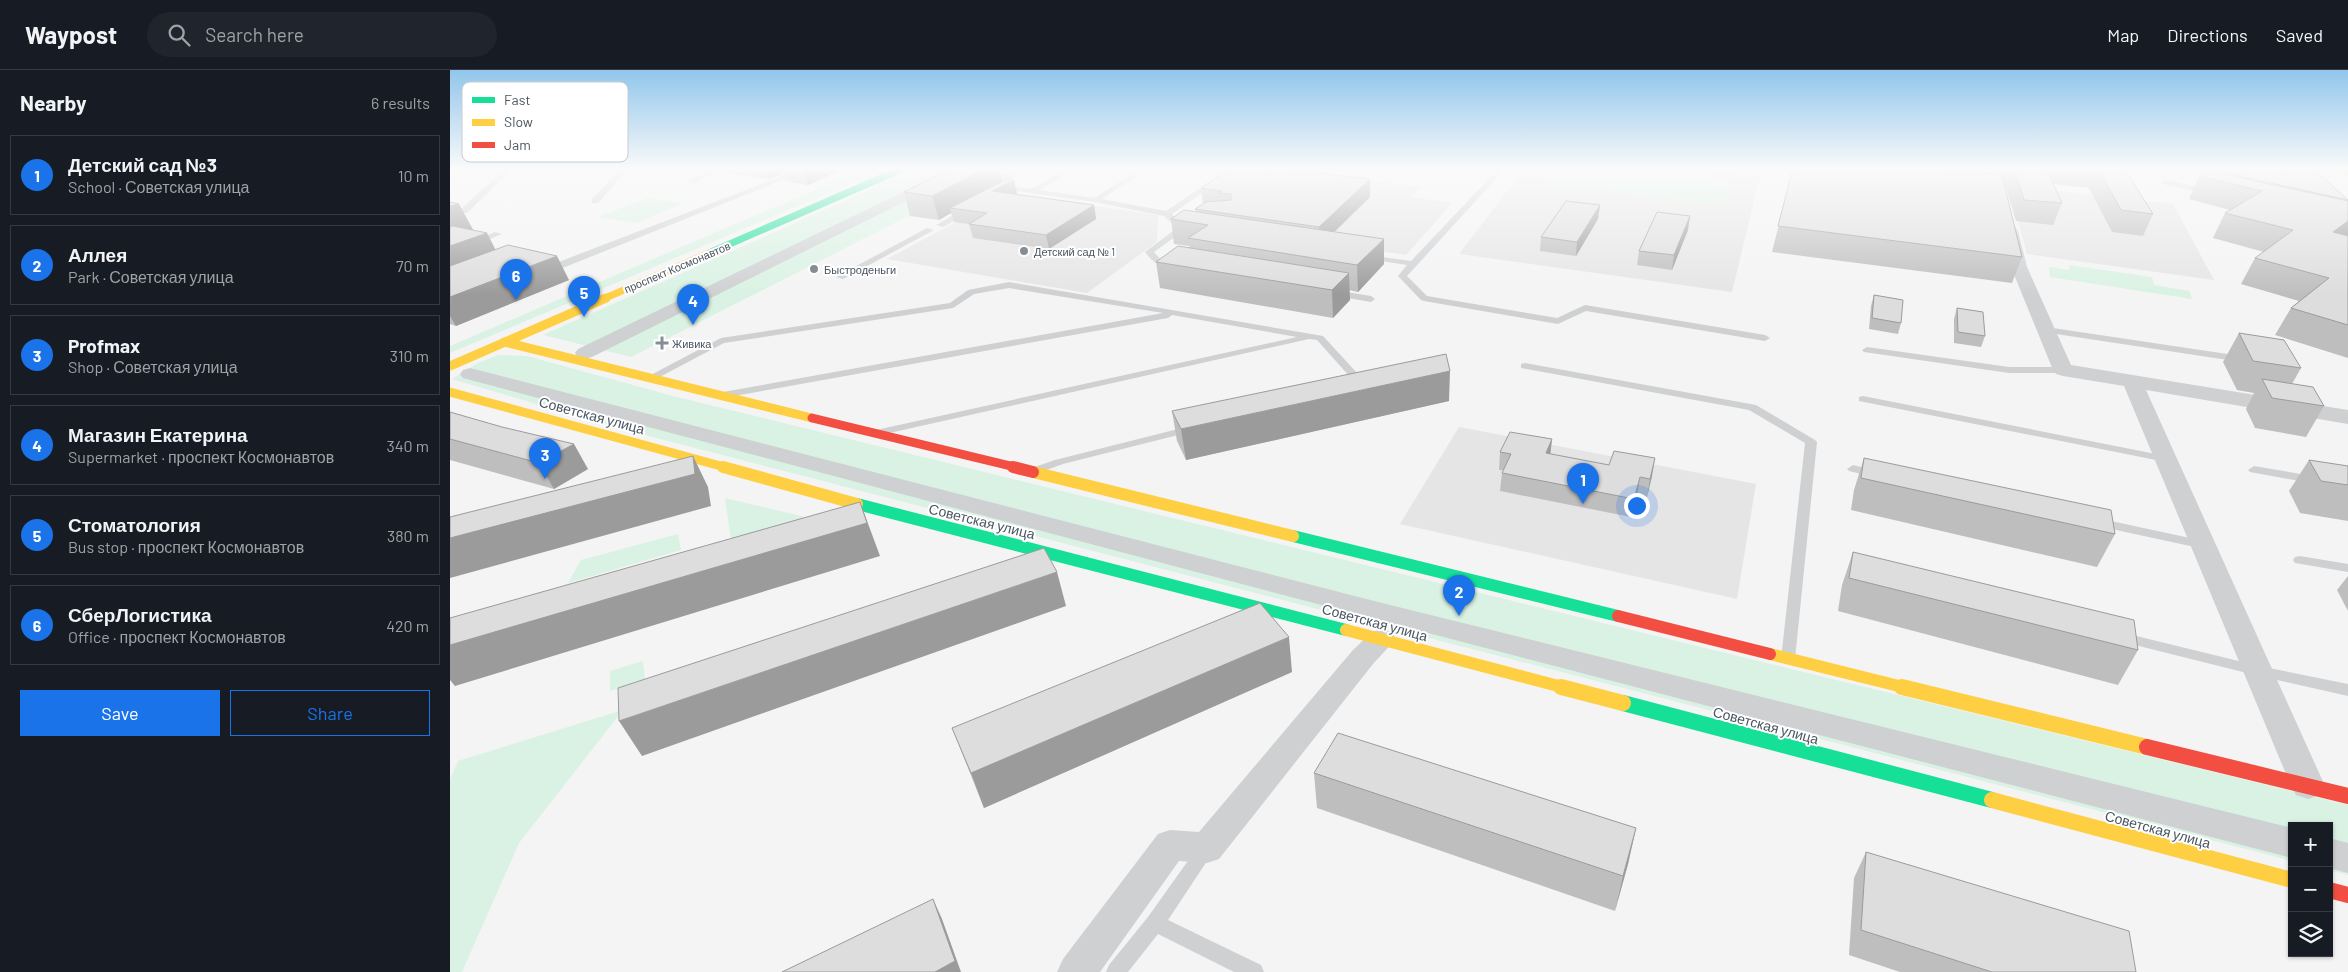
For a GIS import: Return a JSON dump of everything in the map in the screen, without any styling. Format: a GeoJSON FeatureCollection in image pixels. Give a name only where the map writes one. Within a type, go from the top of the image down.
{"type":"FeatureCollection","features":[{"type":"Feature","properties":{"kind":"street","name":"проспект Космонавтов"},"geometry":{"type":"LineString","coordinates":[[460,370],[504,342],[807,210]]}},
{"type":"Feature","properties":{"kind":"street"},"geometry":{"type":"LineString","coordinates":[[585,353],[874,210]]}},
{"type":"Feature","properties":{"kind":"street"},"geometry":{"type":"LineString","coordinates":[[2007,218],[2019,267],[2063,370],[2348,418]]}},
{"type":"Feature","properties":{"kind":"street"},"geometry":{"type":"LineString","coordinates":[[504,342],[2348,796]]}},
{"type":"Feature","properties":{"kind":"street"},"geometry":{"type":"LineString","coordinates":[[460,370],[1382,612],[2288,842]]}},
{"type":"Feature","properties":{"kind":"street"},"geometry":{"type":"LineString","coordinates":[[2132,381],[2308,786]]}},
{"type":"Feature","properties":{"kind":"street","name":"Советская улица"},"geometry":{"type":"LineString","coordinates":[[450,392],[899,516],[1382,639],[2288,879]]}},
{"type":"Feature","properties":{"kind":"street"},"geometry":{"type":"LineString","coordinates":[[1077,972],[1170,845],[1207,848],[1363,657],[1382,639]]}},
{"type":"Feature","properties":{"kind":"street"},"geometry":{"type":"LineString","coordinates":[[2333,854],[2348,858]]}},
{"type":"Feature","properties":{"kind":"street"},"geometry":{"type":"LineString","coordinates":[[2333,891],[2348,895]]}},
{"type":"Feature","properties":{"kind":"lane"},"geometry":{"type":"LineString","coordinates":[[534,265],[552,269],[702,210]]}},
{"type":"Feature","properties":{"kind":"lane"},"geometry":{"type":"LineString","coordinates":[[940,225],[967,210]]}},
{"type":"Feature","properties":{"kind":"lane"},"geometry":{"type":"LineString","coordinates":[[1144,210],[1180,216]]}},
{"type":"Feature","properties":{"kind":"lane"},"geometry":{"type":"LineString","coordinates":[[1169,215],[1176,210]]}},
{"type":"Feature","properties":{"kind":"lane"},"geometry":{"type":"LineString","coordinates":[[1464,210],[1402,276],[1424,298],[1558,321],[1585,308],[1765,338]]}},
{"type":"Feature","properties":{"kind":"lane"},"geometry":{"type":"LineString","coordinates":[[1169,215],[1181,229]]}},
{"type":"Feature","properties":{"kind":"lane"},"geometry":{"type":"LineString","coordinates":[[1178,266],[1159,263],[1149,252],[1181,229],[1191,230]]}},
{"type":"Feature","properties":{"kind":"lane"},"geometry":{"type":"LineString","coordinates":[[840,277],[930,230]]}},
{"type":"Feature","properties":{"kind":"lane"},"geometry":{"type":"LineString","coordinates":[[464,246],[498,234]]}},
{"type":"Feature","properties":{"kind":"lane"},"geometry":{"type":"LineString","coordinates":[[1356,255],[1414,264]]}},
{"type":"Feature","properties":{"kind":"lane"},"geometry":{"type":"LineString","coordinates":[[650,378],[721,341],[953,305],[972,292],[1009,285],[1320,338],[1363,385]]}},
{"type":"Feature","properties":{"kind":"lane"},"geometry":{"type":"LineString","coordinates":[[1323,291],[1371,299]]}},
{"type":"Feature","properties":{"kind":"lane"},"geometry":{"type":"LineString","coordinates":[[722,395],[1178,313]]}},
{"type":"Feature","properties":{"kind":"lane"},"geometry":{"type":"LineString","coordinates":[[2046,330],[2250,361]]}},
{"type":"Feature","properties":{"kind":"lane"},"geometry":{"type":"LineString","coordinates":[[873,434],[1313,337]]}},
{"type":"Feature","properties":{"kind":"lane"},"geometry":{"type":"LineString","coordinates":[[1867,350],[2009,370],[2063,370]]}},
{"type":"Feature","properties":{"kind":"lane"},"geometry":{"type":"LineString","coordinates":[[1525,366],[1752,407],[1811,442],[1788,659]]}},
{"type":"Feature","properties":{"kind":"lane"},"geometry":{"type":"LineString","coordinates":[[1863,399],[2166,459]]}},
{"type":"Feature","properties":{"kind":"lane"},"geometry":{"type":"LineString","coordinates":[[1030,472],[1059,462],[1200,426]]}},
{"type":"Feature","properties":{"kind":"lane"},"geometry":{"type":"LineString","coordinates":[[1853,469],[1892,477]]}},
{"type":"Feature","properties":{"kind":"lane"},"geometry":{"type":"LineString","coordinates":[[2254,470],[2348,486]]}},
{"type":"Feature","properties":{"kind":"lane"},"geometry":{"type":"LineString","coordinates":[[2087,520],[2204,546]]}},
{"type":"Feature","properties":{"kind":"lane"},"geometry":{"type":"LineString","coordinates":[[2300,560],[2348,568]]}},
{"type":"Feature","properties":{"kind":"lane"},"geometry":{"type":"LineString","coordinates":[[2105,633],[2259,672],[2348,690]]}},
{"type":"Feature","properties":{"kind":"lane"},"geometry":{"type":"LineString","coordinates":[[1116,972],[1155,923],[1207,848]]}},
{"type":"Feature","properties":{"kind":"lane"},"geometry":{"type":"LineString","coordinates":[[1155,923],[1254,972]]}},
{"type":"Feature","properties":{"kind":"shaded area","name":"Детский сад № 1"},"geometry":{"type":"Polygon","coordinates":[[[978,210],[1123,210],[1158,215],[1157,242],[1087,293],[887,259],[978,210]]]}},
{"type":"Feature","properties":{"kind":"shaded area"},"geometry":{"type":"Polygon","coordinates":[[[1236,210],[1446,210],[1406,255],[1212,227],[1236,210]]]}},
{"type":"Feature","properties":{"kind":"shaded area"},"geometry":{"type":"Polygon","coordinates":[[[1493,210],[1752,210],[1732,292],[1459,254],[1493,210]]]}},
{"type":"Feature","properties":{"kind":"shaded area"},"geometry":{"type":"Polygon","coordinates":[[[2015,210],[2176,210],[2214,280],[2027,254],[2015,210]]]}},
{"type":"Feature","properties":{"kind":"shaded area"},"geometry":{"type":"Polygon","coordinates":[[[1459,427],[1756,484],[1737,599],[1400,524],[1459,427]]]}},
{"type":"Feature","properties":{"kind":"green space"},"geometry":{"type":"Polygon","coordinates":[[[616,210],[667,210],[636,223],[598,217],[616,210]]]}},
{"type":"Feature","properties":{"kind":"green space"},"geometry":{"type":"Polygon","coordinates":[[[768,210],[788,210],[450,353],[450,346],[768,210]]]}},
{"type":"Feature","properties":{"kind":"green space"},"geometry":{"type":"Polygon","coordinates":[[[824,210],[920,210],[631,357],[543,335],[824,210]]]}},
{"type":"Feature","properties":{"kind":"green space"},"geometry":{"type":"Polygon","coordinates":[[[2069,265],[2152,277],[2154,285],[2189,291],[2192,299],[2050,277],[2049,267],[2069,270],[2069,265]]]}},
{"type":"Feature","properties":{"kind":"green space"},"geometry":{"type":"Polygon","coordinates":[[[498,355],[527,356],[673,396],[2348,805],[2348,875],[2333,871],[2333,822],[2288,822],[2288,860],[614,427],[452,379],[476,364],[498,355]]]}},
{"type":"Feature","properties":{"kind":"green space"},"geometry":{"type":"Polygon","coordinates":[[[725,498],[818,520],[731,540],[725,498]]]}},
{"type":"Feature","properties":{"kind":"green space"},"geometry":{"type":"Polygon","coordinates":[[[678,534],[681,550],[568,583],[581,560],[678,534]]]}},
{"type":"Feature","properties":{"kind":"green space"},"geometry":{"type":"Polygon","coordinates":[[[643,661],[645,680],[610,691],[610,671],[643,661]]]}},
{"type":"Feature","properties":{"kind":"green space"},"geometry":{"type":"Polygon","coordinates":[[[623,710],[519,843],[462,972],[450,972],[450,779],[458,761],[623,710]]]}},
{"type":"Feature","properties":{"kind":"building"},"geometry":{"type":"Polygon","coordinates":[[[965,210],[1086,210],[1046,235],[969,224],[987,213],[965,210]]]}},
{"type":"Feature","properties":{"kind":"building"},"geometry":{"type":"Polygon","coordinates":[[[1185,210],[1384,239],[1357,265],[1188,238],[1208,225],[1171,219],[1185,210]]]}},
{"type":"Feature","properties":{"kind":"building"},"geometry":{"type":"Polygon","coordinates":[[[1203,210],[1337,210],[1319,227],[1203,210]]]}},
{"type":"Feature","properties":{"kind":"building"},"geometry":{"type":"Polygon","coordinates":[[[1560,210],[1597,210],[1577,242],[1541,237],[1560,210]]]}},
{"type":"Feature","properties":{"kind":"building"},"geometry":{"type":"Polygon","coordinates":[[[1782,210],[2011,210],[2022,257],[1778,226],[1782,210]]]}},
{"type":"Feature","properties":{"kind":"building"},"geometry":{"type":"Polygon","coordinates":[[[2122,210],[2151,210],[2153,214],[2122,210]]]}},
{"type":"Feature","properties":{"kind":"building"},"geometry":{"type":"Polygon","coordinates":[[[2230,210],[2348,210],[2348,221],[2333,232],[2348,236],[2348,325],[2291,308],[2329,278],[2255,258],[2293,230],[2225,213],[2230,210]]]}},
{"type":"Feature","properties":{"kind":"building"},"geometry":{"type":"Polygon","coordinates":[[[1657,212],[1690,216],[1674,255],[1639,251],[1657,212]]]}},
{"type":"Feature","properties":{"kind":"building"},"geometry":{"type":"Polygon","coordinates":[[[450,227],[487,233],[450,246],[450,227]]]}},
{"type":"Feature","properties":{"kind":"building"},"geometry":{"type":"Polygon","coordinates":[[[508,245],[557,256],[450,297],[450,266],[508,245]]]}},
{"type":"Feature","properties":{"kind":"building"},"geometry":{"type":"Polygon","coordinates":[[[1178,246],[1349,273],[1332,290],[1156,262],[1178,246]]]}},
{"type":"Feature","properties":{"kind":"building"},"geometry":{"type":"Polygon","coordinates":[[[1874,295],[1903,300],[1901,323],[1872,318],[1874,295]]]}},
{"type":"Feature","properties":{"kind":"building"},"geometry":{"type":"Polygon","coordinates":[[[1957,308],[1983,312],[1985,336],[1958,332],[1957,308]]]}},
{"type":"Feature","properties":{"kind":"building"},"geometry":{"type":"Polygon","coordinates":[[[2239,333],[2284,340],[2301,368],[2253,361],[2239,333]]]}},
{"type":"Feature","properties":{"kind":"building"},"geometry":{"type":"Polygon","coordinates":[[[1446,354],[1450,371],[1181,429],[1172,411],[1446,354]]]}},
{"type":"Feature","properties":{"kind":"building"},"geometry":{"type":"Polygon","coordinates":[[[2262,379],[2313,387],[2324,406],[2272,398],[2262,379]]]}},
{"type":"Feature","properties":{"kind":"building"},"geometry":{"type":"Polygon","coordinates":[[[450,412],[502,427],[574,444],[539,463],[450,439],[450,412]]]}},
{"type":"Feature","properties":{"kind":"building"},"geometry":{"type":"Polygon","coordinates":[[[1510,432],[1552,439],[1546,453],[1609,465],[1614,451],[1655,458],[1650,479],[1640,477],[1634,499],[1502,473],[1511,454],[1500,452],[1510,432]]]}},
{"type":"Feature","properties":{"kind":"building"},"geometry":{"type":"Polygon","coordinates":[[[693,456],[695,474],[450,538],[450,517],[693,456]]]}},
{"type":"Feature","properties":{"kind":"building"},"geometry":{"type":"Polygon","coordinates":[[[1864,458],[2111,510],[2115,534],[1861,478],[1864,458]]]}},
{"type":"Feature","properties":{"kind":"building"},"geometry":{"type":"Polygon","coordinates":[[[2309,460],[2348,466],[2348,485],[2321,481],[2309,460]]]}},
{"type":"Feature","properties":{"kind":"building"},"geometry":{"type":"Polygon","coordinates":[[[860,502],[867,523],[450,645],[450,618],[860,502]]]}},
{"type":"Feature","properties":{"kind":"building"},"geometry":{"type":"Polygon","coordinates":[[[1044,548],[1057,572],[619,721],[618,688],[1044,548]]]}},
{"type":"Feature","properties":{"kind":"building"},"geometry":{"type":"Polygon","coordinates":[[[1853,552],[2134,620],[2138,650],[1849,578],[1853,552]]]}},
{"type":"Feature","properties":{"kind":"building"},"geometry":{"type":"Polygon","coordinates":[[[1260,603],[1289,637],[971,773],[952,728],[1260,603]]]}},
{"type":"Feature","properties":{"kind":"building"},"geometry":{"type":"Polygon","coordinates":[[[1338,733],[1636,828],[1623,876],[1314,773],[1338,733]]]}},
{"type":"Feature","properties":{"kind":"building"},"geometry":{"type":"Polygon","coordinates":[[[1866,852],[2129,931],[2136,972],[1992,972],[1861,930],[1866,852]]]}},
{"type":"Feature","properties":{"kind":"building"},"geometry":{"type":"Polygon","coordinates":[[[933,899],[955,961],[935,972],[782,972],[933,899]]]}},
{"type":"Feature","properties":{"kind":"traffic: fast"},"geometry":{"type":"LineString","coordinates":[[709,253],[807,210]]}},
{"type":"Feature","properties":{"kind":"traffic: fast"},"geometry":{"type":"LineString","coordinates":[[857,504],[1346,630]]}},
{"type":"Feature","properties":{"kind":"traffic: fast"},"geometry":{"type":"LineString","coordinates":[[1293,536],[1618,616]]}},
{"type":"Feature","properties":{"kind":"traffic: fast"},"geometry":{"type":"LineString","coordinates":[[1623,703],[1992,800]]}},
{"type":"Feature","properties":{"kind":"traffic: slow"},"geometry":{"type":"LineString","coordinates":[[450,366],[709,253]]}},
{"type":"Feature","properties":{"kind":"traffic: slow"},"geometry":{"type":"LineString","coordinates":[[504,342],[812,418]]}},
{"type":"Feature","properties":{"kind":"traffic: slow"},"geometry":{"type":"LineString","coordinates":[[450,392],[857,504]]}},
{"type":"Feature","properties":{"kind":"traffic: slow"},"geometry":{"type":"LineString","coordinates":[[1033,472],[1293,536]]}},
{"type":"Feature","properties":{"kind":"traffic: slow"},"geometry":{"type":"LineString","coordinates":[[1346,630],[1623,703]]}},
{"type":"Feature","properties":{"kind":"traffic: slow"},"geometry":{"type":"LineString","coordinates":[[1770,654],[2147,747]]}},
{"type":"Feature","properties":{"kind":"traffic: slow"},"geometry":{"type":"LineString","coordinates":[[1992,800],[2288,879]]}},
{"type":"Feature","properties":{"kind":"traffic: jam"},"geometry":{"type":"LineString","coordinates":[[812,418],[1033,472]]}},
{"type":"Feature","properties":{"kind":"traffic: jam"},"geometry":{"type":"LineString","coordinates":[[1618,616],[1770,654]]}},
{"type":"Feature","properties":{"kind":"traffic: jam"},"geometry":{"type":"LineString","coordinates":[[2147,747],[2348,796]]}},
{"type":"Feature","properties":{"kind":"traffic: jam"},"geometry":{"type":"LineString","coordinates":[[2333,891],[2348,895]]}},
{"type":"Feature","properties":{"kind":"place","name":"Детский сад № 1"},"geometry":{"type":"Point","coordinates":[1024,251]}},
{"type":"Feature","properties":{"kind":"place","name":"Быстроденьги"},"geometry":{"type":"Point","coordinates":[814,269]}},
{"type":"Feature","properties":{"kind":"place","name":"СберЛогистика"},"geometry":{"type":"Point","coordinates":[516,300]}},
{"type":"Feature","properties":{"kind":"place","name":"Стоматология"},"geometry":{"type":"Point","coordinates":[584,317]}},
{"type":"Feature","properties":{"kind":"place","name":"Магазин Екатерина"},"geometry":{"type":"Point","coordinates":[693,325]}},
{"type":"Feature","properties":{"kind":"place","name":"Живика"},"geometry":{"type":"Point","coordinates":[662,343]}},
{"type":"Feature","properties":{"kind":"place","name":"Profmax"},"geometry":{"type":"Point","coordinates":[545,479]}},
{"type":"Feature","properties":{"kind":"place","name":"Детский сад №3"},"geometry":{"type":"Point","coordinates":[1583,504]}},
{"type":"Feature","properties":{"kind":"place","name":"Аллея"},"geometry":{"type":"Point","coordinates":[1459,616]}}]}
